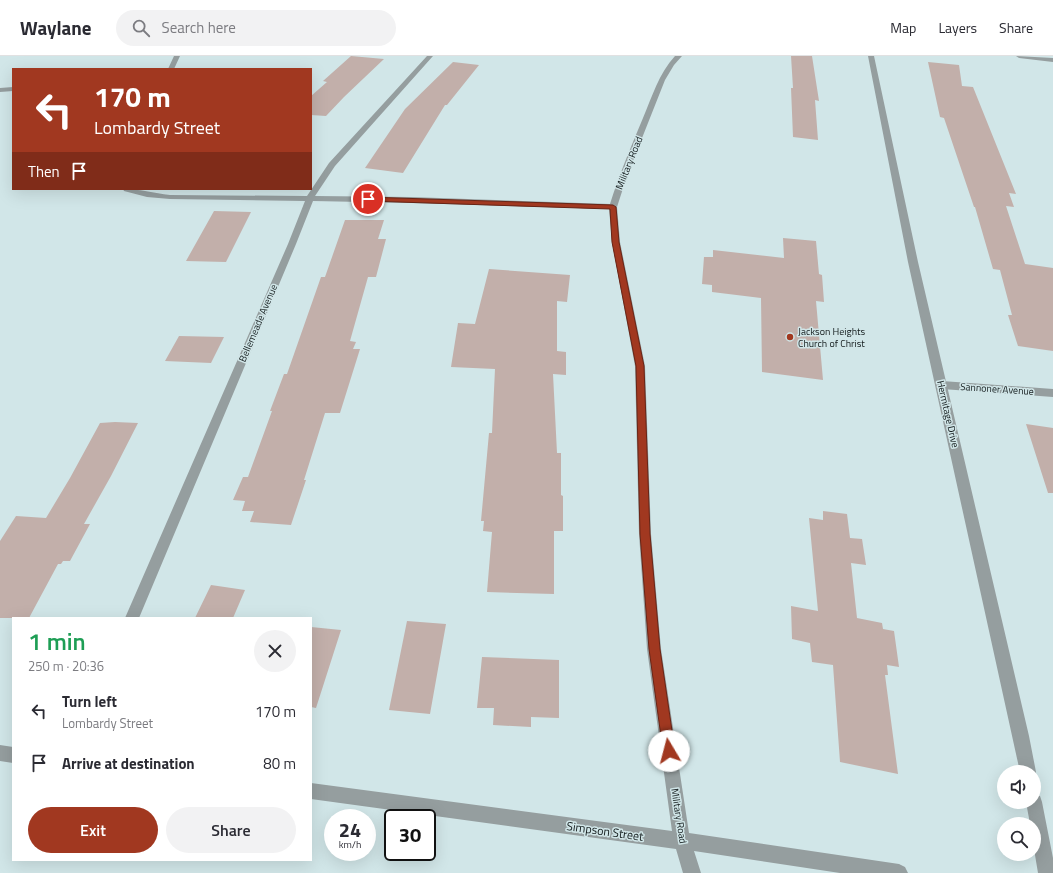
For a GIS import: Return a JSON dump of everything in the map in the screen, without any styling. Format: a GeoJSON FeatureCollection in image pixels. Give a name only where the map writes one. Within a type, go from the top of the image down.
{"type":"FeatureCollection","features":[{"type":"Feature","properties":{"kind":"street"},"geometry":{"type":"LineString","coordinates":[[171,68],[177,56]]}},
{"type":"Feature","properties":{"kind":"street","name":"Bellemeade Avenue"},"geometry":{"type":"LineString","coordinates":[[132,617],[292,244],[310,198],[332,165],[430,56]]}},
{"type":"Feature","properties":{"kind":"street","name":"Military Road"},"geometry":{"type":"LineString","coordinates":[[679,56],[662,80],[623,176],[613,207],[616,242],[640,366],[645,534],[654,649],[682,841],[692,873]]}},
{"type":"Feature","properties":{"kind":"street","name":"Hermitage Drive"},"geometry":{"type":"LineString","coordinates":[[871,56],[913,262],[1020,729],[1027,765]]}},
{"type":"Feature","properties":{"kind":"street"},"geometry":{"type":"LineString","coordinates":[[1019,56],[1053,60]]}},
{"type":"Feature","properties":{"kind":"street"},"geometry":{"type":"LineString","coordinates":[[0,90],[12,89]]}},
{"type":"Feature","properties":{"kind":"street"},"geometry":{"type":"LineString","coordinates":[[130,190],[147,195],[170,197],[310,198],[613,207]]}},
{"type":"Feature","properties":{"kind":"street","name":"Sannoner Avenue"},"geometry":{"type":"LineString","coordinates":[[942,385],[1053,393]]}},
{"type":"Feature","properties":{"kind":"street"},"geometry":{"type":"LineString","coordinates":[[0,754],[12,755]]}},
{"type":"Feature","properties":{"kind":"street","name":"Simpson Street"},"geometry":{"type":"LineString","coordinates":[[312,791],[682,841],[899,873]]}},
{"type":"Feature","properties":{"kind":"street"},"geometry":{"type":"LineString","coordinates":[[1035,809],[1047,873]]}},
{"type":"Feature","properties":{"kind":"building"},"geometry":{"type":"Polygon","coordinates":[[[351,56],[384,59],[326,116],[312,115],[312,95],[327,82],[323,81],[351,56]]]}},
{"type":"Feature","properties":{"kind":"building"},"geometry":{"type":"Polygon","coordinates":[[[791,56],[812,56],[819,101],[815,100],[818,140],[793,137],[791,88],[793,88],[791,56]]]}},
{"type":"Feature","properties":{"kind":"building"},"geometry":{"type":"Polygon","coordinates":[[[453,62],[479,65],[447,105],[445,105],[403,173],[365,168],[405,109],[453,62]]]}},
{"type":"Feature","properties":{"kind":"building"},"geometry":{"type":"Polygon","coordinates":[[[928,62],[959,65],[962,86],[973,87],[1016,194],[1009,193],[1014,207],[1006,206],[1025,264],[1053,268],[1053,351],[1018,346],[1008,315],[1012,315],[1000,270],[993,269],[975,207],[944,118],[940,117],[928,62]]]}},
{"type":"Feature","properties":{"kind":"building"},"geometry":{"type":"Polygon","coordinates":[[[214,211],[251,212],[226,262],[186,261],[214,211]]]}},
{"type":"Feature","properties":{"kind":"building"},"geometry":{"type":"Polygon","coordinates":[[[345,220],[384,220],[378,239],[386,239],[376,277],[368,277],[350,341],[356,342],[353,349],[360,349],[340,413],[325,413],[304,480],[306,480],[291,525],[250,522],[254,511],[242,511],[245,501],[233,500],[243,477],[248,477],[272,411],[270,411],[284,374],[287,374],[321,277],[325,277],[345,220]]]}},
{"type":"Feature","properties":{"kind":"building","name":"Jackson Heights Church of Christ"},"geometry":{"type":"Polygon","coordinates":[[[783,238],[816,241],[819,274],[822,275],[824,302],[816,301],[823,380],[762,372],[761,298],[712,292],[712,285],[702,284],[704,257],[713,257],[713,250],[784,258],[783,238]]]}},
{"type":"Feature","properties":{"kind":"building"},"geometry":{"type":"Polygon","coordinates":[[[489,269],[570,275],[567,302],[557,301],[557,351],[566,352],[566,375],[553,374],[557,453],[561,453],[561,495],[563,496],[563,531],[554,531],[554,594],[487,592],[492,532],[483,531],[484,521],[481,521],[489,433],[492,433],[495,369],[451,367],[458,323],[475,324],[489,269]]]}},
{"type":"Feature","properties":{"kind":"building"},"geometry":{"type":"Polygon","coordinates":[[[179,336],[224,337],[211,363],[165,361],[179,336]]]}},
{"type":"Feature","properties":{"kind":"building"},"geometry":{"type":"Polygon","coordinates":[[[100,423],[138,423],[84,524],[90,524],[70,561],[63,561],[61,564],[58,564],[30,617],[0,618],[0,541],[16,516],[46,518],[100,423]]]}},
{"type":"Feature","properties":{"kind":"building"},"geometry":{"type":"Polygon","coordinates":[[[1026,424],[1053,428],[1053,493],[1048,493],[1026,424]]]}},
{"type":"Feature","properties":{"kind":"building"},"geometry":{"type":"Polygon","coordinates":[[[823,511],[847,514],[850,538],[862,539],[866,565],[851,563],[857,618],[882,623],[883,629],[894,631],[899,667],[887,665],[888,675],[885,675],[898,774],[840,762],[833,665],[812,662],[810,643],[792,639],[791,606],[818,611],[809,518],[823,520],[823,511]]]}},
{"type":"Feature","properties":{"kind":"building"},"geometry":{"type":"Polygon","coordinates":[[[211,585],[245,590],[233,617],[195,617],[211,585]]]}},
{"type":"Feature","properties":{"kind":"building"},"geometry":{"type":"Polygon","coordinates":[[[407,621],[446,624],[430,714],[389,710],[407,621]]]}},
{"type":"Feature","properties":{"kind":"building"},"geometry":{"type":"Polygon","coordinates":[[[312,627],[341,630],[316,708],[312,707],[312,627]]]}},
{"type":"Feature","properties":{"kind":"building"},"geometry":{"type":"Polygon","coordinates":[[[482,657],[559,660],[559,718],[531,717],[531,727],[493,725],[494,708],[477,708],[482,657]]]}},
{"type":"Feature","properties":{"kind":"place","name":"Jackson Heights Church of Christ"},"geometry":{"type":"Point","coordinates":[790,337]}},
{"type":"Feature","properties":{"kind":"route"},"geometry":{"type":"LineString","coordinates":[[368,199],[613,207],[616,242],[640,366],[645,534],[654,649],[669,751]]}}]}
